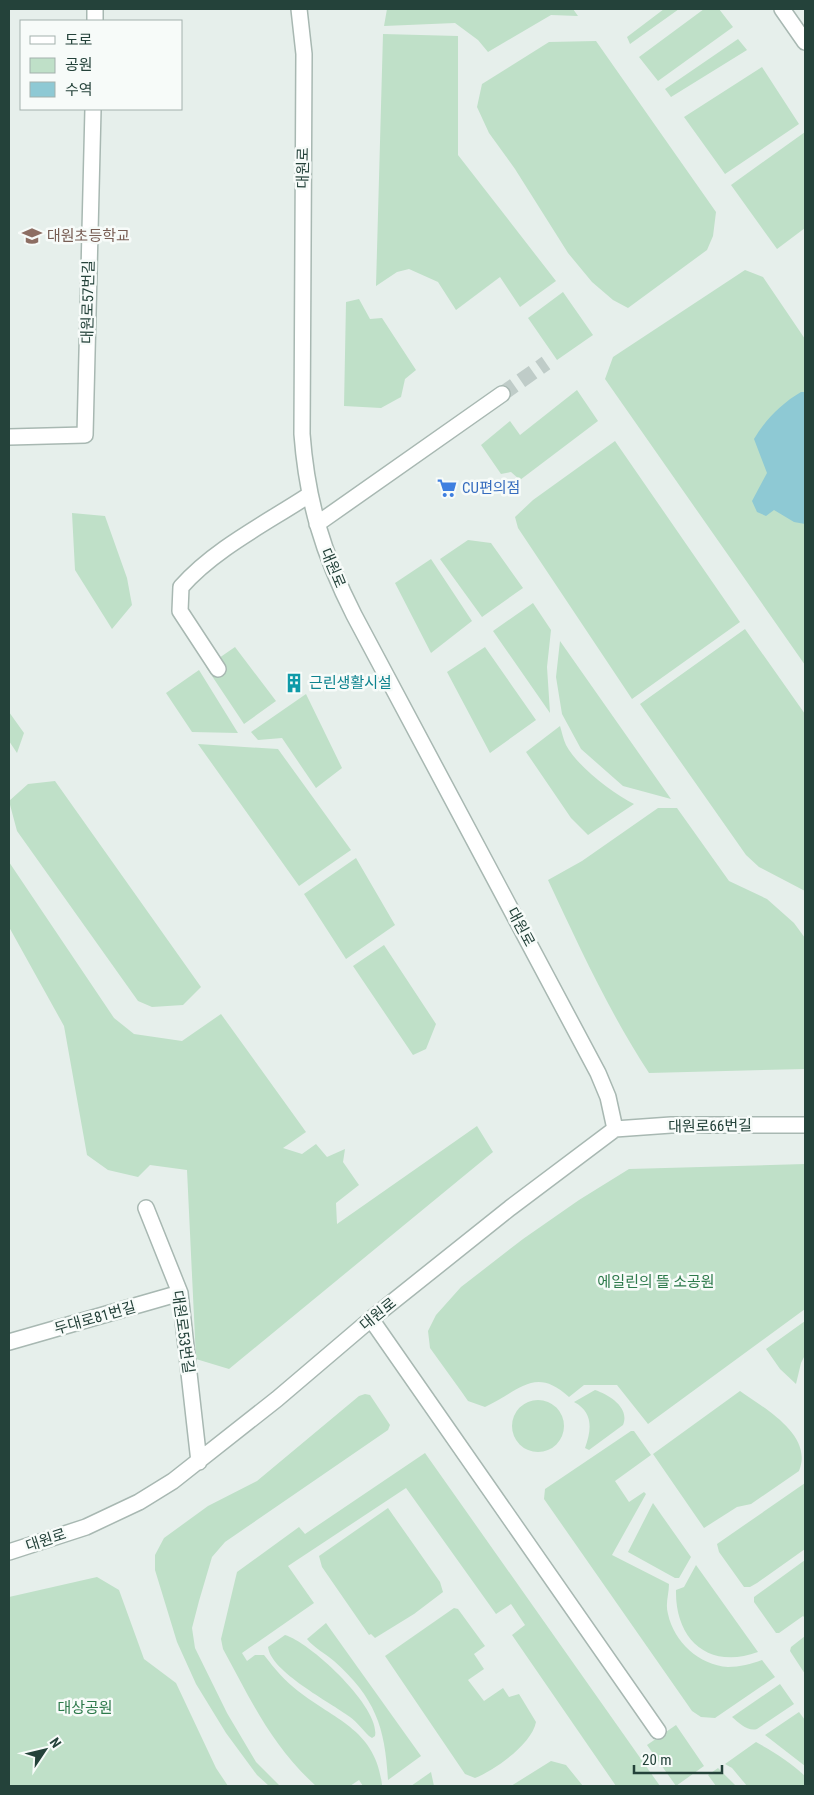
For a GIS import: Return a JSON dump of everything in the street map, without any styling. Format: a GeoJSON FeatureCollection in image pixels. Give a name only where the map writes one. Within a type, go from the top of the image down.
{"type":"FeatureCollection","features":[{"type":"Feature","properties":{"kind":"street","name":"대원로"},"geometry":{"type":"LineString","coordinates":[[9,1552],[86,1527],[127,1508],[173,1481],[199,1462],[372,1319],[579,1154],[615,1128],[612,1111],[598,1073],[350,607],[324,552],[310,495],[304,460],[301,388],[304,54],[299,9]]}},
{"type":"Feature","properties":{"kind":"street"},"geometry":{"type":"LineString","coordinates":[[782,9],[805,42]]}},
{"type":"Feature","properties":{"kind":"street","name":"대원로57번길"},"geometry":{"type":"LineString","coordinates":[[9,437],[85,435],[93,110]]}},
{"type":"Feature","properties":{"kind":"street"},"geometry":{"type":"LineString","coordinates":[[317,524],[502,394]]}},
{"type":"Feature","properties":{"kind":"street"},"geometry":{"type":"LineString","coordinates":[[218,669],[180,611],[181,587],[193,573],[214,557],[310,495]]}},
{"type":"Feature","properties":{"kind":"street","name":"대원로66번길"},"geometry":{"type":"LineString","coordinates":[[615,1128],[687,1125],[805,1125]]}},
{"type":"Feature","properties":{"kind":"street","name":"대원로53번길"},"geometry":{"type":"LineString","coordinates":[[146,1208],[180,1293],[199,1462]]}},
{"type":"Feature","properties":{"kind":"street","name":"두대로81번길"},"geometry":{"type":"LineString","coordinates":[[9,1342],[180,1293]]}},
{"type":"Feature","properties":{"kind":"street"},"geometry":{"type":"LineString","coordinates":[[372,1319],[658,1730]]}},
{"type":"Feature","properties":{"kind":"green space"},"geometry":{"type":"Polygon","coordinates":[[[387,9],[573,9],[578,16],[551,15],[488,52],[478,40],[455,23],[384,26],[387,9]]]}},
{"type":"Feature","properties":{"kind":"green space"},"geometry":{"type":"Polygon","coordinates":[[[664,9],[679,9],[630,44],[627,37],[664,9]]]}},
{"type":"Feature","properties":{"kind":"green space"},"geometry":{"type":"Polygon","coordinates":[[[704,9],[719,9],[733,27],[658,81],[639,57],[704,9]]]}},
{"type":"Feature","properties":{"kind":"green space"},"geometry":{"type":"Polygon","coordinates":[[[383,34],[458,36],[458,155],[556,281],[520,307],[500,277],[456,310],[438,282],[409,269],[397,272],[376,286],[383,34]]]}},
{"type":"Feature","properties":{"kind":"green space"},"geometry":{"type":"Polygon","coordinates":[[[738,39],[747,50],[671,97],[665,89],[738,39]]]}},
{"type":"Feature","properties":{"kind":"green space"},"geometry":{"type":"Polygon","coordinates":[[[596,41],[716,212],[713,236],[707,250],[628,308],[613,300],[592,282],[568,253],[515,169],[489,133],[477,107],[482,84],[549,42],[596,41]]]}},
{"type":"Feature","properties":{"kind":"green space"},"geometry":{"type":"Polygon","coordinates":[[[762,67],[799,124],[725,174],[684,117],[762,67]]]}},
{"type":"Feature","properties":{"kind":"green space"},"geometry":{"type":"Polygon","coordinates":[[[805,132],[805,228],[777,249],[731,185],[805,132]]]}},
{"type":"Feature","properties":{"kind":"green space"},"geometry":{"type":"Polygon","coordinates":[[[745,270],[763,277],[805,339],[805,665],[605,379],[613,357],[745,270]]]}},
{"type":"Feature","properties":{"kind":"green space"},"geometry":{"type":"Polygon","coordinates":[[[563,292],[593,335],[557,360],[528,318],[563,292]]]}},
{"type":"Feature","properties":{"kind":"green space"},"geometry":{"type":"Polygon","coordinates":[[[359,299],[370,319],[382,318],[416,370],[405,379],[401,397],[381,408],[344,406],[346,302],[359,299]]]}},
{"type":"Feature","properties":{"kind":"green space"},"geometry":{"type":"Polygon","coordinates":[[[577,390],[598,421],[520,480],[511,472],[501,474],[481,445],[510,421],[520,435],[577,390]]]}},
{"type":"Feature","properties":{"kind":"green space"},"geometry":{"type":"Polygon","coordinates":[[[615,441],[740,622],[632,699],[518,528],[515,517],[533,500],[615,441]]]}},
{"type":"Feature","properties":{"kind":"green space"},"geometry":{"type":"Polygon","coordinates":[[[72,513],[105,516],[127,578],[132,605],[112,629],[75,570],[72,513]]]}},
{"type":"Feature","properties":{"kind":"green space"},"geometry":{"type":"Polygon","coordinates":[[[468,540],[491,543],[523,588],[482,617],[440,559],[468,540]]]}},
{"type":"Feature","properties":{"kind":"green space"},"geometry":{"type":"Polygon","coordinates":[[[431,559],[472,621],[431,653],[395,583],[431,559]]]}},
{"type":"Feature","properties":{"kind":"green space"},"geometry":{"type":"Polygon","coordinates":[[[533,603],[551,630],[547,667],[550,713],[493,631],[533,603]]]}},
{"type":"Feature","properties":{"kind":"green space"},"geometry":{"type":"Polygon","coordinates":[[[745,629],[805,714],[805,891],[759,867],[746,855],[640,704],[745,629]]]}},
{"type":"Feature","properties":{"kind":"green space"},"geometry":{"type":"Polygon","coordinates":[[[560,641],[671,799],[623,786],[581,749],[562,714],[556,677],[560,641]]]}},
{"type":"Feature","properties":{"kind":"green space"},"geometry":{"type":"Polygon","coordinates":[[[235,647],[276,701],[244,724],[206,667],[235,647]]]}},
{"type":"Feature","properties":{"kind":"green space"},"geometry":{"type":"Polygon","coordinates":[[[485,647],[536,720],[490,753],[447,672],[485,647]]]}},
{"type":"Feature","properties":{"kind":"green space"},"geometry":{"type":"Polygon","coordinates":[[[199,670],[238,733],[192,732],[166,693],[199,670]]]}},
{"type":"Feature","properties":{"kind":"green space"},"geometry":{"type":"Polygon","coordinates":[[[306,694],[342,768],[316,788],[282,738],[258,740],[251,732],[306,694]]]}},
{"type":"Feature","properties":{"kind":"green space"},"geometry":{"type":"Polygon","coordinates":[[[9,712],[24,733],[17,753],[9,741],[9,712]]]}},
{"type":"Feature","properties":{"kind":"green space"},"geometry":{"type":"Polygon","coordinates":[[[560,726],[566,745],[579,762],[606,786],[634,804],[588,835],[571,818],[526,752],[560,726]]]}},
{"type":"Feature","properties":{"kind":"green space"},"geometry":{"type":"Polygon","coordinates":[[[198,744],[278,749],[351,850],[299,886],[198,744]]]}},
{"type":"Feature","properties":{"kind":"green space"},"geometry":{"type":"Polygon","coordinates":[[[55,781],[201,987],[183,1005],[152,1007],[138,1001],[17,831],[9,801],[28,784],[55,781]]]}},
{"type":"Feature","properties":{"kind":"green space"},"geometry":{"type":"Polygon","coordinates":[[[658,808],[677,808],[729,881],[767,899],[794,923],[805,938],[805,1069],[649,1073],[634,1050],[595,978],[548,880],[582,861],[658,808]]]}},
{"type":"Feature","properties":{"kind":"green space"},"geometry":{"type":"Polygon","coordinates":[[[356,858],[395,925],[346,959],[304,894],[356,858]]]}},
{"type":"Feature","properties":{"kind":"green space"},"geometry":{"type":"Polygon","coordinates":[[[9,862],[114,1018],[134,1034],[182,1041],[221,1014],[306,1132],[283,1148],[302,1154],[316,1144],[327,1157],[345,1149],[343,1162],[359,1185],[336,1203],[337,1224],[477,1126],[493,1152],[229,1369],[196,1359],[187,1170],[150,1165],[138,1177],[108,1170],[87,1155],[64,1026],[9,927],[9,862]]]}},
{"type":"Feature","properties":{"kind":"green space"},"geometry":{"type":"Polygon","coordinates":[[[384,945],[436,1024],[426,1049],[413,1055],[353,966],[384,945]]]}},
{"type":"Feature","properties":{"kind":"green space","name":"에일린의 뜰 소공원"},"geometry":{"type":"Polygon","coordinates":[[[805,1164],[805,1309],[648,1424],[617,1385],[584,1385],[569,1397],[546,1383],[536,1382],[527,1384],[485,1407],[468,1401],[430,1348],[428,1331],[436,1315],[461,1287],[523,1239],[579,1200],[629,1169],[805,1164]]]}},
{"type":"Feature","properties":{"kind":"green space"},"geometry":{"type":"Polygon","coordinates":[[[805,1321],[805,1355],[796,1384],[780,1369],[766,1349],[805,1321]]]}},
{"type":"Feature","properties":{"kind":"green space"},"geometry":{"type":"Polygon","coordinates":[[[595,1390],[607,1395],[617,1403],[624,1413],[624,1419],[623,1425],[589,1450],[585,1448],[590,1428],[588,1416],[574,1402],[595,1390]]]}},
{"type":"Feature","properties":{"kind":"green space"},"geometry":{"type":"Polygon","coordinates":[[[740,1391],[773,1414],[793,1434],[802,1458],[799,1471],[751,1504],[737,1507],[704,1528],[653,1454],[740,1391]]]}},
{"type":"Feature","properties":{"kind":"green space"},"geometry":{"type":"Polygon","coordinates":[[[370,1395],[390,1425],[388,1430],[225,1542],[212,1557],[192,1628],[195,1648],[227,1713],[256,1762],[280,1786],[269,1786],[257,1775],[226,1733],[196,1684],[177,1642],[155,1570],[155,1555],[164,1538],[208,1506],[257,1481],[359,1396],[370,1395]]]}},
{"type":"Feature","properties":{"kind":"green space"},"geometry":{"type":"Polygon","coordinates":[[[533,1400],[543,1400],[553,1404],[560,1411],[564,1426],[560,1441],[553,1448],[543,1452],[533,1452],[523,1448],[516,1441],[512,1431],[512,1421],[516,1411],[523,1404],[533,1400]]]}},
{"type":"Feature","properties":{"kind":"green space"},"geometry":{"type":"Polygon","coordinates":[[[631,1431],[634,1431],[651,1455],[615,1481],[629,1502],[644,1492],[646,1494],[612,1555],[669,1584],[667,1606],[671,1624],[682,1643],[698,1657],[707,1662],[728,1667],[762,1660],[775,1677],[715,1718],[701,1717],[692,1711],[544,1499],[545,1489],[631,1431]]]}},
{"type":"Feature","properties":{"kind":"green space"},"geometry":{"type":"Polygon","coordinates":[[[425,1453],[660,1786],[616,1786],[512,1635],[525,1625],[511,1604],[496,1614],[406,1488],[288,1566],[314,1603],[242,1653],[247,1661],[255,1655],[264,1655],[293,1687],[352,1728],[372,1751],[378,1766],[382,1785],[363,1786],[359,1780],[350,1786],[316,1786],[300,1771],[274,1739],[253,1705],[223,1649],[221,1639],[237,1572],[299,1527],[305,1534],[425,1453]]]}},
{"type":"Feature","properties":{"kind":"green space"},"geometry":{"type":"Polygon","coordinates":[[[805,1483],[805,1549],[757,1583],[750,1587],[744,1587],[719,1552],[717,1544],[805,1483]]]}},
{"type":"Feature","properties":{"kind":"green space"},"geometry":{"type":"Polygon","coordinates":[[[653,1503],[691,1557],[679,1578],[675,1578],[628,1552],[653,1503]]]}},
{"type":"Feature","properties":{"kind":"green space"},"geometry":{"type":"Polygon","coordinates":[[[388,1508],[440,1582],[443,1592],[414,1614],[375,1638],[371,1634],[369,1635],[322,1567],[319,1556],[388,1508]]]}},
{"type":"Feature","properties":{"kind":"green space"},"geometry":{"type":"Polygon","coordinates":[[[805,1560],[805,1618],[803,1616],[779,1633],[776,1633],[754,1602],[754,1597],[805,1560]]]}},
{"type":"Feature","properties":{"kind":"green space"},"geometry":{"type":"Polygon","coordinates":[[[696,1565],[758,1652],[740,1657],[724,1657],[710,1653],[698,1646],[689,1636],[677,1608],[676,1590],[684,1587],[696,1565]]]}},
{"type":"Feature","properties":{"kind":"green space","name":"대상공원"},"geometry":{"type":"Polygon","coordinates":[[[97,1577],[119,1590],[144,1659],[176,1683],[216,1768],[228,1786],[9,1786],[9,1597],[97,1577]]]}},
{"type":"Feature","properties":{"kind":"green space"},"geometry":{"type":"Polygon","coordinates":[[[454,1608],[458,1609],[485,1646],[474,1654],[484,1669],[468,1680],[484,1701],[503,1688],[509,1697],[519,1694],[536,1722],[528,1739],[512,1755],[502,1763],[475,1778],[465,1774],[385,1656],[454,1608]]]}},
{"type":"Feature","properties":{"kind":"green space"},"geometry":{"type":"Polygon","coordinates":[[[326,1623],[421,1756],[388,1780],[387,1761],[380,1728],[368,1701],[348,1675],[307,1639],[326,1623]]]}},
{"type":"Feature","properties":{"kind":"green space"},"geometry":{"type":"Polygon","coordinates":[[[285,1635],[310,1650],[342,1678],[367,1709],[374,1724],[375,1736],[372,1738],[369,1736],[350,1717],[303,1686],[279,1666],[272,1657],[268,1647],[285,1635]]]}},
{"type":"Feature","properties":{"kind":"green space"},"geometry":{"type":"Polygon","coordinates":[[[805,1636],[805,1674],[790,1651],[791,1647],[805,1636]]]}},
{"type":"Feature","properties":{"kind":"green space"},"geometry":{"type":"Polygon","coordinates":[[[780,1684],[794,1704],[754,1730],[747,1728],[732,1717],[780,1684]]]}},
{"type":"Feature","properties":{"kind":"green space"},"geometry":{"type":"Polygon","coordinates":[[[799,1712],[805,1720],[805,1766],[765,1735],[799,1712]]]}},
{"type":"Feature","properties":{"kind":"green space"},"geometry":{"type":"Polygon","coordinates":[[[676,1725],[704,1766],[676,1786],[647,1745],[676,1725]]]}},
{"type":"Feature","properties":{"kind":"green space"},"geometry":{"type":"Polygon","coordinates":[[[756,1742],[794,1766],[805,1776],[805,1786],[747,1786],[732,1768],[725,1764],[756,1742]]]}},
{"type":"Feature","properties":{"kind":"green space"},"geometry":{"type":"Polygon","coordinates":[[[551,1761],[566,1765],[583,1786],[511,1786],[551,1761]]]}},
{"type":"Feature","properties":{"kind":"green space"},"geometry":{"type":"Polygon","coordinates":[[[718,1768],[736,1786],[716,1786],[708,1775],[718,1768]]]}},
{"type":"Feature","properties":{"kind":"green space"},"geometry":{"type":"Polygon","coordinates":[[[431,1772],[434,1786],[411,1786],[431,1772]]]}},
{"type":"Feature","properties":{"kind":"water"},"geometry":{"type":"Polygon","coordinates":[[[801,392],[805,392],[805,524],[794,522],[774,510],[766,516],[757,512],[752,501],[767,473],[754,439],[774,412],[801,392]]]}},
{"type":"Feature","properties":{"kind":"tunnel"},"geometry":{"type":"LineString","coordinates":[[502,394],[546,363]]}},
{"type":"Feature","properties":{"kind":"place","name":"대원초등학교"},"geometry":{"type":"Point","coordinates":[32,236]}},
{"type":"Feature","properties":{"kind":"place","name":"CU편의점"},"geometry":{"type":"Point","coordinates":[447,488]}},
{"type":"Feature","properties":{"kind":"place","name":"근린생활시설"},"geometry":{"type":"Point","coordinates":[294,683]}}]}
